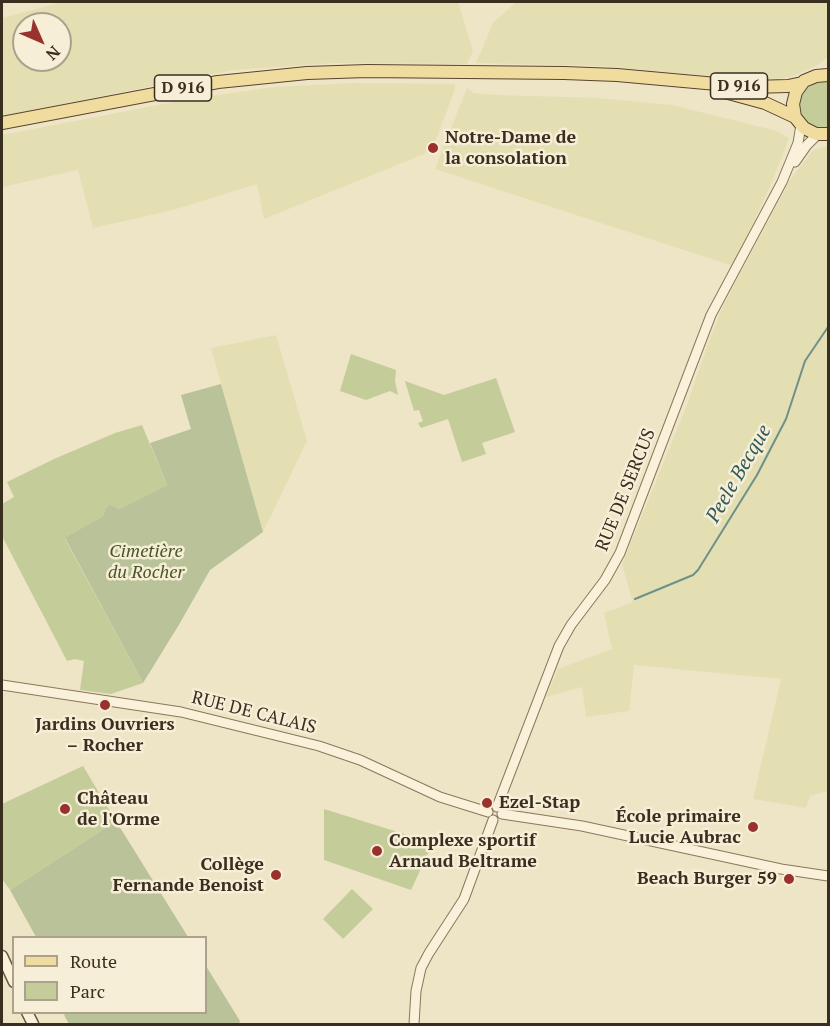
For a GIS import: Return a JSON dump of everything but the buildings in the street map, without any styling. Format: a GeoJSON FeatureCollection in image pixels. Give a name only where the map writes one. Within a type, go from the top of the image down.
{"type":"FeatureCollection","features":[{"type":"Feature","properties":{"kind":"main road","name":"D 916"},"geometry":{"type":"LineString","coordinates":[[2,123],[193,86],[295,74],[353,71],[609,74],[759,87],[802,83]]}},
{"type":"Feature","properties":{"kind":"main road"},"geometry":{"type":"LineString","coordinates":[[824,134],[808,131],[798,121],[793,99],[802,83],[814,76],[828,75]]}},
{"type":"Feature","properties":{"kind":"main road","name":"D 916"},"geometry":{"type":"LineString","coordinates":[[676,81],[752,99],[782,110],[798,121]]}},
{"type":"Feature","properties":{"kind":"main road"},"geometry":{"type":"LineString","coordinates":[[2,956],[12,978]]}},
{"type":"Feature","properties":{"kind":"street","name":"RUE DE SERCUS"},"geometry":{"type":"LineString","coordinates":[[414,1024],[416,991],[421,968],[464,899],[559,645],[571,625],[601,586],[620,553],[711,315],[782,182],[798,143],[798,121]]}},
{"type":"Feature","properties":{"kind":"street","name":"RUE DE SERCUS"},"geometry":{"type":"LineString","coordinates":[[782,182],[807,145],[824,134]]}},
{"type":"Feature","properties":{"kind":"street","name":"RUE DE CALAIS"},"geometry":{"type":"LineString","coordinates":[[2,685],[174,710],[306,743],[353,758],[440,797],[495,813],[588,827],[781,869],[828,876]]}},
{"type":"Feature","properties":{"kind":"shaded area"},"geometry":{"type":"Polygon","coordinates":[[[62,2],[458,2],[473,51],[467,64],[335,63],[234,70],[2,116],[2,18],[12,15],[12,72],[72,72],[72,12],[24,12],[62,2]]]}},
{"type":"Feature","properties":{"kind":"shaded area"},"geometry":{"type":"Polygon","coordinates":[[[516,2],[828,2],[828,57],[816,66],[791,77],[773,79],[694,75],[600,66],[476,63],[493,23],[516,2]]]}},
{"type":"Feature","properties":{"kind":"shaded area"},"geometry":{"type":"Polygon","coordinates":[[[354,83],[455,84],[455,89],[437,137],[424,154],[264,219],[257,184],[173,210],[93,228],[78,170],[2,187],[2,135],[189,99],[274,87],[354,83]]]}},
{"type":"Feature","properties":{"kind":"shaded area"},"geometry":{"type":"Polygon","coordinates":[[[467,88],[474,93],[498,95],[598,98],[672,105],[777,131],[789,138],[770,187],[733,266],[435,169],[467,88]]]}},
{"type":"Feature","properties":{"kind":"shaded area"},"geometry":{"type":"Polygon","coordinates":[[[828,146],[828,791],[810,796],[806,808],[753,799],[781,679],[634,665],[629,711],[586,717],[582,687],[546,697],[558,669],[612,649],[604,613],[633,602],[622,565],[688,402],[723,306],[790,180],[813,150],[828,146]]]}},
{"type":"Feature","properties":{"kind":"shaded area"},"geometry":{"type":"Polygon","coordinates":[[[276,335],[307,441],[263,532],[211,348],[276,335]]]}},
{"type":"Feature","properties":{"kind":"green space"},"geometry":{"type":"Polygon","coordinates":[[[822,80],[828,81],[828,128],[818,129],[806,123],[798,107],[800,96],[806,87],[822,80]]]}},
{"type":"Feature","properties":{"kind":"green space"},"geometry":{"type":"Polygon","coordinates":[[[351,354],[396,370],[395,381],[398,395],[390,391],[366,400],[340,391],[351,354]]]}},
{"type":"Feature","properties":{"kind":"green space"},"geometry":{"type":"Polygon","coordinates":[[[496,378],[515,432],[482,443],[486,454],[462,462],[448,419],[421,428],[418,423],[423,421],[419,410],[414,411],[405,381],[444,395],[496,378]]]}},
{"type":"Feature","properties":{"kind":"green space","name":"Cimetière du Rocher"},"geometry":{"type":"Polygon","coordinates":[[[221,384],[263,532],[210,570],[143,683],[65,538],[103,516],[105,509],[110,505],[119,509],[167,485],[150,443],[191,429],[181,395],[221,384]]]}},
{"type":"Feature","properties":{"kind":"green space"},"geometry":{"type":"Polygon","coordinates":[[[142,425],[167,485],[119,509],[105,509],[103,516],[65,539],[143,683],[111,694],[80,690],[84,661],[75,659],[67,661],[2,536],[2,504],[14,497],[7,482],[115,433],[142,425]]]}},
{"type":"Feature","properties":{"kind":"green space"},"geometry":{"type":"Polygon","coordinates":[[[83,766],[116,821],[10,890],[2,879],[2,804],[83,766]]]}},
{"type":"Feature","properties":{"kind":"green space","name":"Complexe sportif Arnaud Beltrame"},"geometry":{"type":"Polygon","coordinates":[[[324,809],[433,843],[411,890],[324,860],[324,809]]]}},
{"type":"Feature","properties":{"kind":"green space"},"geometry":{"type":"Polygon","coordinates":[[[116,821],[187,936],[35,936],[10,890],[116,821]]]}},
{"type":"Feature","properties":{"kind":"green space"},"geometry":{"type":"Polygon","coordinates":[[[352,889],[373,909],[343,939],[323,919],[352,889]]]}},
{"type":"Feature","properties":{"kind":"green space"},"geometry":{"type":"Polygon","coordinates":[[[207,968],[240,1021],[239,1024],[69,1024],[64,1015],[207,1014],[207,968]]]}},
{"type":"Feature","properties":{"kind":"waterway","name":"Peele Becque"},"geometry":{"type":"LineString","coordinates":[[635,599],[693,575],[698,570],[757,475],[786,419],[805,361],[828,327]]}},
{"type":"Feature","properties":{"kind":"place","name":"Notre-Dame de la consolation"},"geometry":{"type":"Point","coordinates":[433,148]}},
{"type":"Feature","properties":{"kind":"place","name":"Jardins Ouvriers – Rocher"},"geometry":{"type":"Point","coordinates":[105,705]}},
{"type":"Feature","properties":{"kind":"place","name":"Ezel-Stap"},"geometry":{"type":"Point","coordinates":[487,803]}},
{"type":"Feature","properties":{"kind":"place","name":"Château de l'Orme"},"geometry":{"type":"Point","coordinates":[65,809]}},
{"type":"Feature","properties":{"kind":"place","name":"École primaire Lucie Aubrac"},"geometry":{"type":"Point","coordinates":[753,827]}},
{"type":"Feature","properties":{"kind":"place","name":"Complexe sportif Arnaud Beltrame"},"geometry":{"type":"Point","coordinates":[377,851]}},
{"type":"Feature","properties":{"kind":"place","name":"Collège Fernande Benoist"},"geometry":{"type":"Point","coordinates":[276,875]}},
{"type":"Feature","properties":{"kind":"place","name":"Beach Burger 59"},"geometry":{"type":"Point","coordinates":[789,879]}}]}
